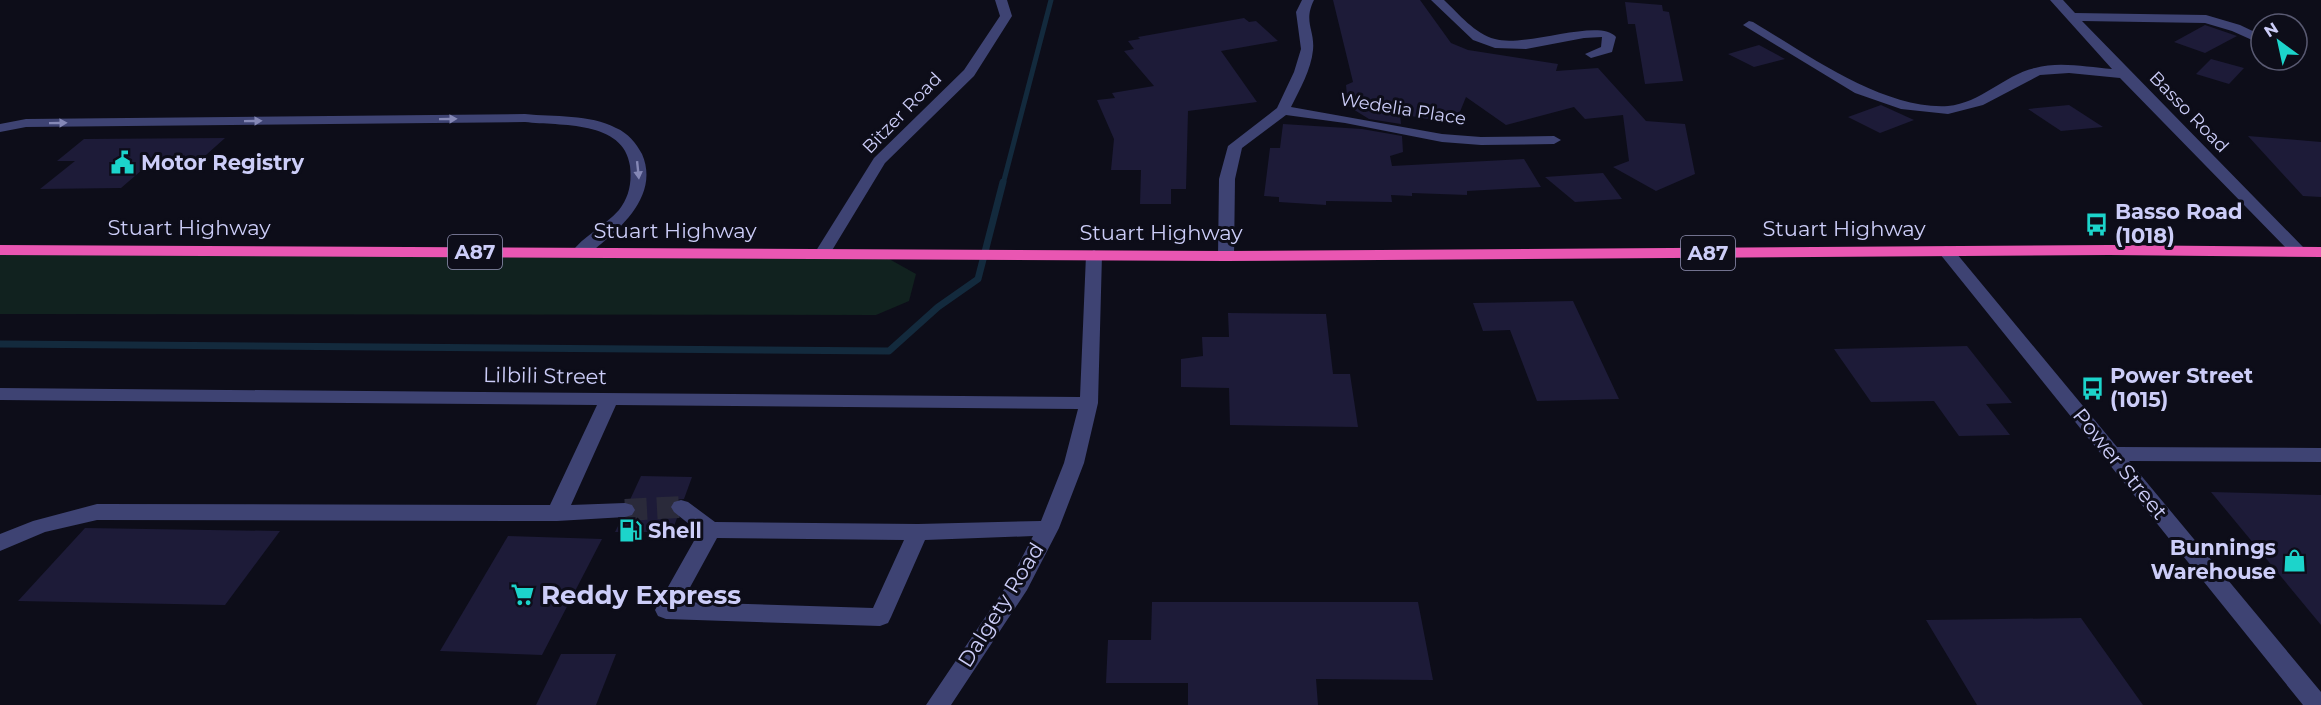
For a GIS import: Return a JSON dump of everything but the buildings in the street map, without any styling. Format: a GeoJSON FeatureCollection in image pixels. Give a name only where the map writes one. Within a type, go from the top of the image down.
{"type":"FeatureCollection","features":[{"type":"Feature","properties":{"kind":"highway","name":"Stuart Highway"},"geometry":{"type":"LineString","coordinates":[[0,250],[1226,256],[1946,251],[2297,250],[2321,252]]}},
{"type":"Feature","properties":{"kind":"street","name":"Bitzer Road"},"geometry":{"type":"LineString","coordinates":[[822,254],[879,161],[969,73],[1006,16],[1001,0]]}},
{"type":"Feature","properties":{"kind":"street"},"geometry":{"type":"LineString","coordinates":[[1226,256],[1227,179],[1235,146],[1282,110],[1301,72],[1307,49],[1302,12],[1308,0]]}},
{"type":"Feature","properties":{"kind":"street"},"geometry":{"type":"LineString","coordinates":[[1437,0],[1477,37],[1495,44],[1526,45],[1584,34],[1605,33],[1610,37],[1607,49],[1591,54]]}},
{"type":"Feature","properties":{"kind":"street","name":"Basso Road"},"geometry":{"type":"LineString","coordinates":[[2056,0],[2124,74],[2297,250]]}},
{"type":"Feature","properties":{"kind":"street"},"geometry":{"type":"LineString","coordinates":[[2071,17],[2206,19],[2249,34]]}},
{"type":"Feature","properties":{"kind":"street"},"geometry":{"type":"LineString","coordinates":[[1749,25],[1860,90],[1901,105],[1948,110],[1978,102],[2037,71],[2069,69],[2124,74]]}},
{"type":"Feature","properties":{"kind":"street","name":"Wedelia Place"},"geometry":{"type":"LineString","coordinates":[[1282,110],[1345,119],[1442,138],[1481,141],[1554,140]]}},
{"type":"Feature","properties":{"kind":"street"},"geometry":{"type":"LineString","coordinates":[[0,128],[26,123],[525,118],[607,128],[633,146],[640,172],[635,201],[622,217],[579,253]]}},
{"type":"Feature","properties":{"kind":"street","name":"Power Street"},"geometry":{"type":"LineString","coordinates":[[1946,251],[2317,705]]}},
{"type":"Feature","properties":{"kind":"street","name":"Dalgety Road"},"geometry":{"type":"LineString","coordinates":[[938,705],[1018,584],[1048,528],[1074,463],[1089,403],[1094,255]]}},
{"type":"Feature","properties":{"kind":"street","name":"Lilbili Street"},"geometry":{"type":"LineString","coordinates":[[0,394],[1089,403]]}},
{"type":"Feature","properties":{"kind":"street"},"geometry":{"type":"LineString","coordinates":[[557,513],[609,400]]}},
{"type":"Feature","properties":{"kind":"street"},"geometry":{"type":"LineString","coordinates":[[2112,454],[2321,455]]}},
{"type":"Feature","properties":{"kind":"street"},"geometry":{"type":"LineString","coordinates":[[681,507],[711,530],[918,532],[1048,528]]}},
{"type":"Feature","properties":{"kind":"street"},"geometry":{"type":"LineString","coordinates":[[0,543],[40,526],[97,512],[557,513],[625,510]]}},
{"type":"Feature","properties":{"kind":"street"},"geometry":{"type":"LineString","coordinates":[[711,530],[666,609],[880,617],[918,532]]}},
{"type":"Feature","properties":{"kind":"green space"},"geometry":{"type":"Polygon","coordinates":[[[0,250],[882,255],[916,274],[909,301],[876,315],[0,314],[0,250]]]}},
{"type":"Feature","properties":{"kind":"waterway"},"geometry":{"type":"LineString","coordinates":[[1003,184],[1051,0]]}},
{"type":"Feature","properties":{"kind":"waterway"},"geometry":{"type":"LineString","coordinates":[[0,344],[889,351],[938,307],[978,279],[1003,182]]}},
{"type":"Feature","properties":{"kind":"tunnel"},"geometry":{"type":"LineString","coordinates":[[625,510],[681,507]]}},
{"type":"Feature","properties":{"kind":"place","name":"Motor Registry"},"geometry":{"type":"Point","coordinates":[123,163]}},
{"type":"Feature","properties":{"kind":"place","name":"Basso Road (1018)"},"geometry":{"type":"Point","coordinates":[2097,224]}},
{"type":"Feature","properties":{"kind":"place","name":"Power Street (1015)"},"geometry":{"type":"Point","coordinates":[2092,388]}},
{"type":"Feature","properties":{"kind":"place","name":"Shell"},"geometry":{"type":"Point","coordinates":[630,531]}},
{"type":"Feature","properties":{"kind":"place","name":"Bunnings Warehouse"},"geometry":{"type":"Point","coordinates":[2294,560]}},
{"type":"Feature","properties":{"kind":"place","name":"Reddy Express"},"geometry":{"type":"Point","coordinates":[523,595]}}]}
